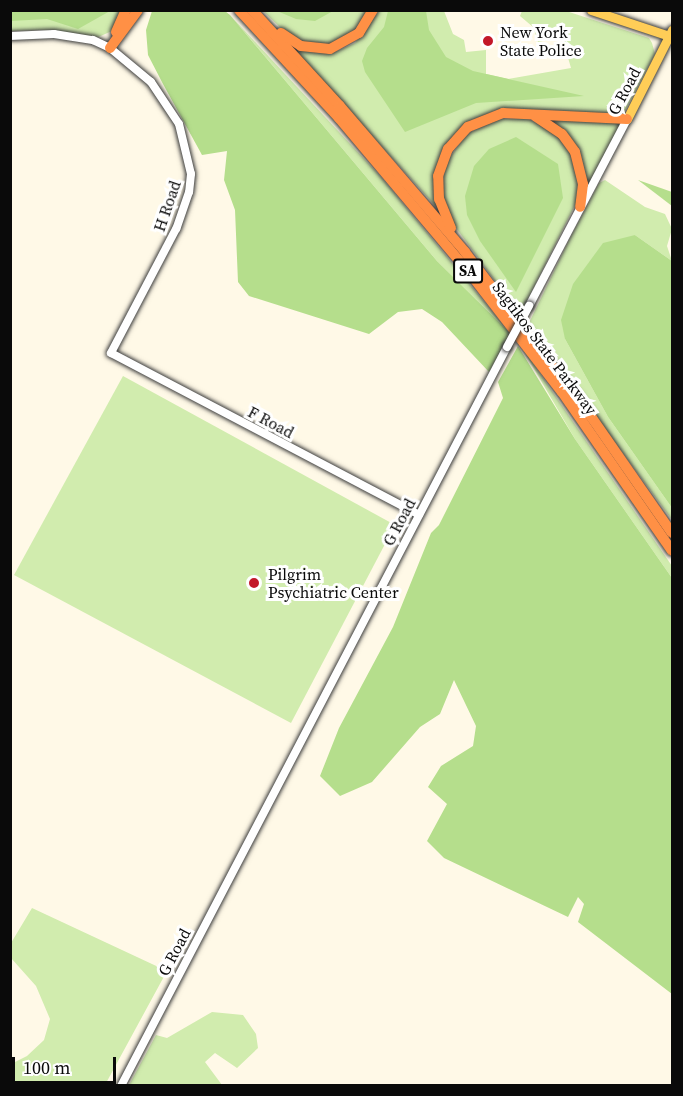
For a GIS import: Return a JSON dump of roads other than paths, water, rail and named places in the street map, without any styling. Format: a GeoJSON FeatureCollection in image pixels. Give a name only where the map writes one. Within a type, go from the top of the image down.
{"type":"FeatureCollection","features":[{"type":"Feature","properties":{"kind":"highway"},"geometry":{"type":"LineString","coordinates":[[110,48],[126,10]]}},
{"type":"Feature","properties":{"kind":"highway"},"geometry":{"type":"LineString","coordinates":[[110,48],[138,10]]}},
{"type":"Feature","properties":{"kind":"highway"},"geometry":{"type":"LineString","coordinates":[[231,10],[294,69]]}},
{"type":"Feature","properties":{"kind":"highway","name":"Sagtikos State Parkway"},"geometry":{"type":"LineString","coordinates":[[239,10],[392,179],[501,313],[672,551]]}},
{"type":"Feature","properties":{"kind":"highway"},"geometry":{"type":"LineString","coordinates":[[254,10],[295,43],[322,49],[352,39],[365,27],[373,10]]}},
{"type":"Feature","properties":{"kind":"highway","name":"Sagtikos State Parkway"},"geometry":{"type":"LineString","coordinates":[[254,10],[359,127],[465,252],[592,418],[672,533]]}},
{"type":"Feature","properties":{"kind":"highway"},"geometry":{"type":"LineString","coordinates":[[465,252],[439,199],[438,176],[443,158],[453,141],[476,121],[502,113],[627,119]]}},
{"type":"Feature","properties":{"kind":"highway"},"geometry":{"type":"LineString","coordinates":[[530,113],[555,128],[575,152],[583,184],[580,207]]}},
{"type":"Feature","properties":{"kind":"main road"},"geometry":{"type":"LineString","coordinates":[[591,10],[672,34]]}},
{"type":"Feature","properties":{"kind":"main road","name":"G Road"},"geometry":{"type":"LineString","coordinates":[[627,119],[672,34]]}},
{"type":"Feature","properties":{"kind":"street","name":"H Road"},"geometry":{"type":"LineString","coordinates":[[10,36],[54,34],[93,40],[110,48],[141,71],[171,109],[185,141],[191,174],[176,229],[111,353]]}},
{"type":"Feature","properties":{"kind":"street","name":"G Road"},"geometry":{"type":"LineString","coordinates":[[121,1086],[627,119]]}},
{"type":"Feature","properties":{"kind":"street","name":"F Road"},"geometry":{"type":"LineString","coordinates":[[111,353],[419,515]]}},
{"type":"Feature","properties":{"kind":"place","name":"New York State Police"},"geometry":{"type":"Point","coordinates":[488,41]}},
{"type":"Feature","properties":{"kind":"place","name":"Pilgrim Psychiatric Center"},"geometry":{"type":"Point","coordinates":[254,583]}}]}
